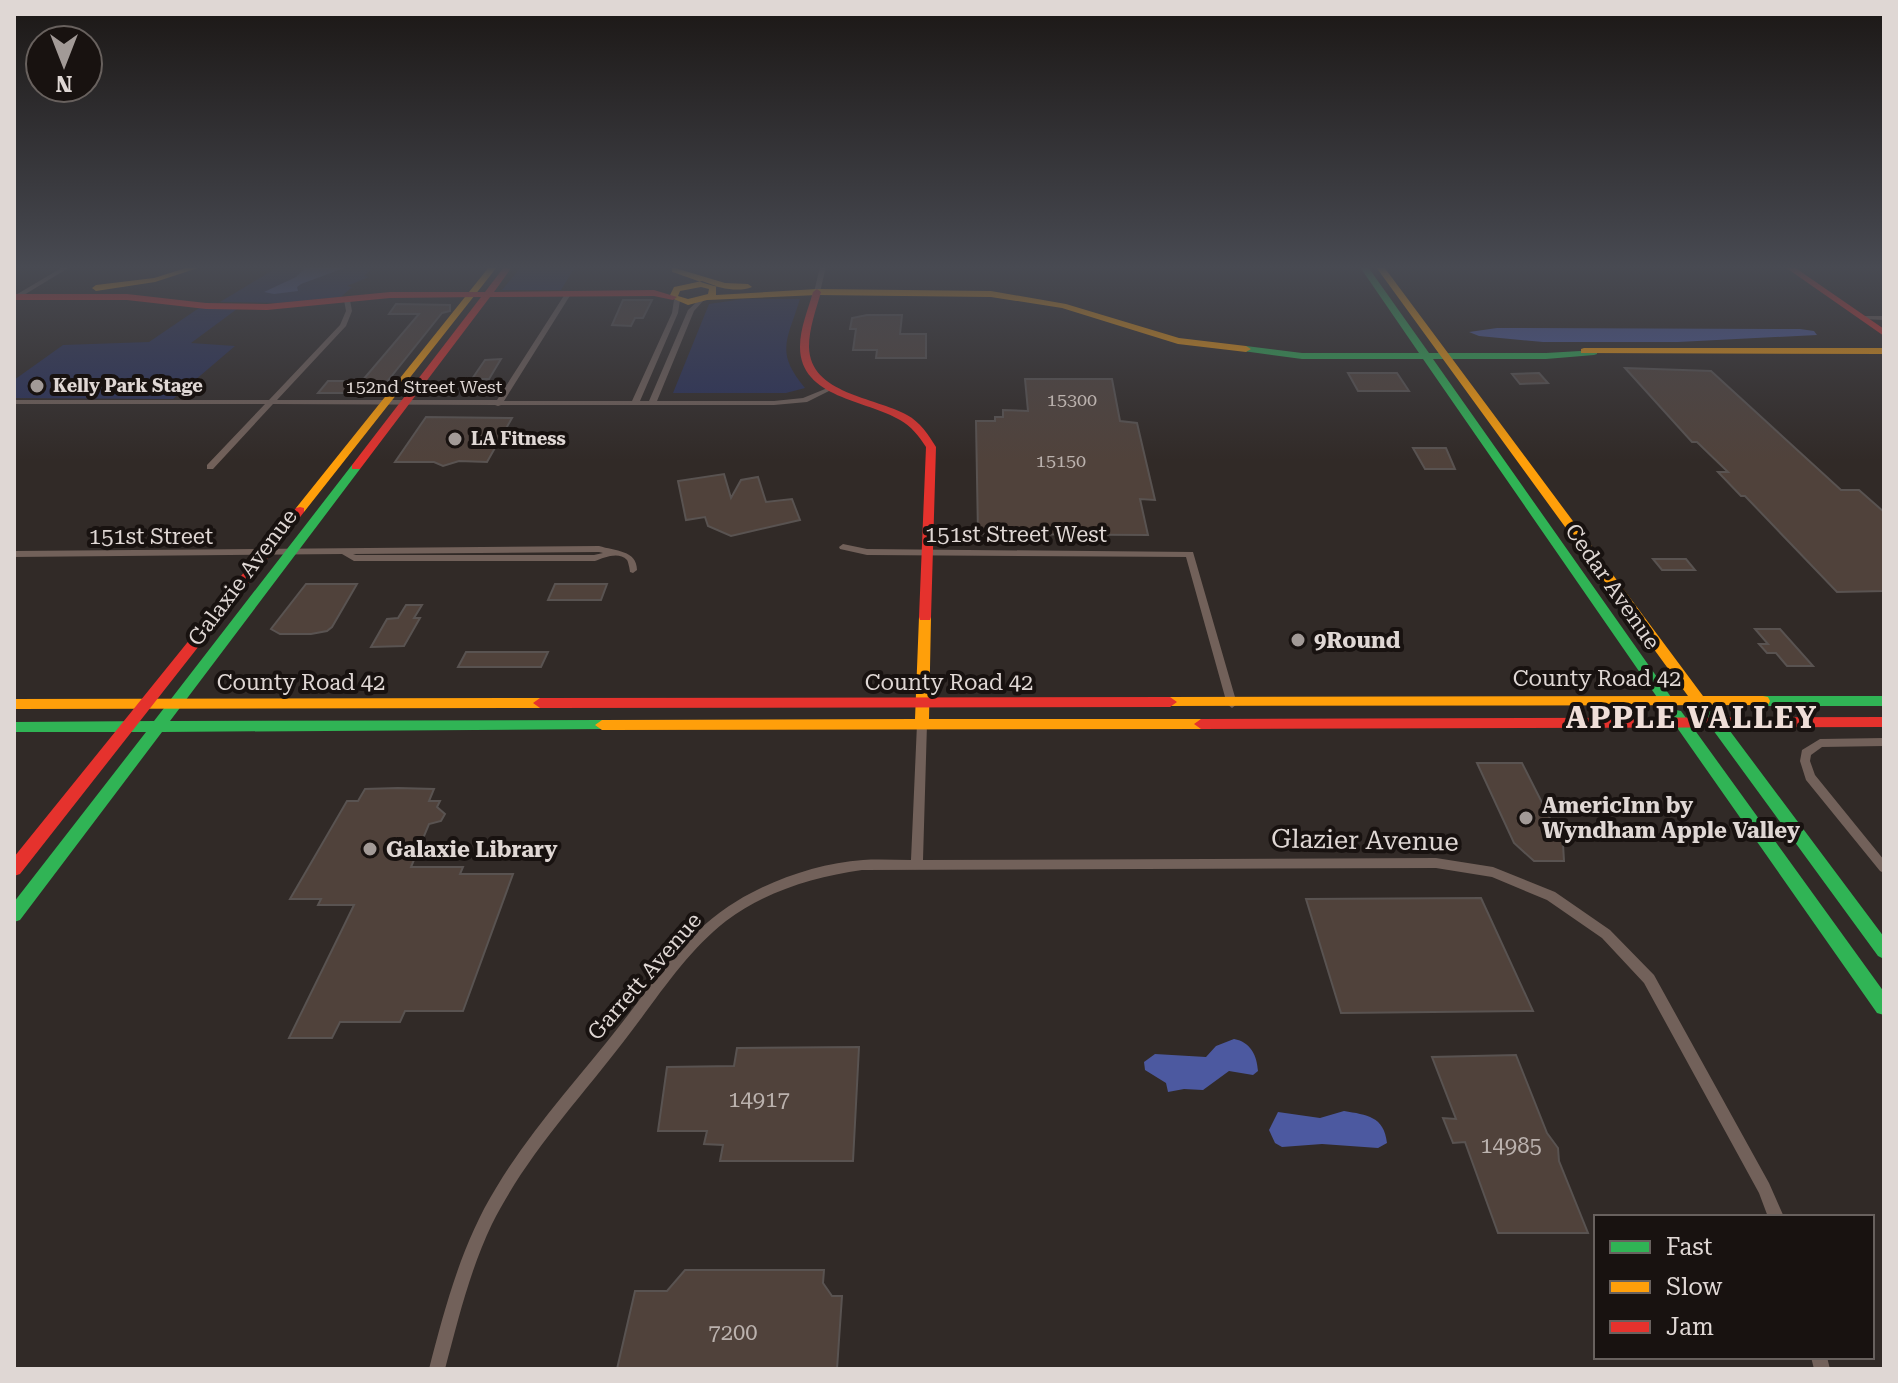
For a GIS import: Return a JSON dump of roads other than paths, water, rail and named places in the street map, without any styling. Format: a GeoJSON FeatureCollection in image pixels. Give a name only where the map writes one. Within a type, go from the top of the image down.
{"type":"FeatureCollection","features":[{"type":"Feature","properties":{"kind":"main road","name":"Galaxie Avenue"},"geometry":{"type":"LineString","coordinates":[[14,869],[383,403],[446,332]]}},
{"type":"Feature","properties":{"kind":"main road","name":"Galaxie Avenue"},"geometry":{"type":"LineString","coordinates":[[14,915],[402,403],[452,332]]}},
{"type":"Feature","properties":{"kind":"main road"},"geometry":{"type":"LineString","coordinates":[[810,332],[805,358],[814,375],[832,388],[896,411],[915,423],[925,435],[932,453],[922,724]]}},
{"type":"Feature","properties":{"kind":"main road"},"geometry":{"type":"LineString","coordinates":[[1148,332],[1178,341],[1276,353],[1297,349],[1433,352],[1884,351]]}},
{"type":"Feature","properties":{"kind":"main road","name":"Cedar Avenue"},"geometry":{"type":"LineString","coordinates":[[1416,332],[1715,722],[1884,951]]}},
{"type":"Feature","properties":{"kind":"main road","name":"Cedar Avenue"},"geometry":{"type":"LineString","coordinates":[[1420,332],[1681,722],[1884,1007]]}},
{"type":"Feature","properties":{"kind":"main road","name":"County Road 42"},"geometry":{"type":"LineString","coordinates":[[14,704],[1884,701]]}},
{"type":"Feature","properties":{"kind":"main road","name":"County Road 42"},"geometry":{"type":"LineString","coordinates":[[14,727],[1884,722]]}},
{"type":"Feature","properties":{"kind":"street"},"geometry":{"type":"LineString","coordinates":[[210,467],[338,332]]}},
{"type":"Feature","properties":{"kind":"street"},"geometry":{"type":"LineString","coordinates":[[498,404],[544,332]]}},
{"type":"Feature","properties":{"kind":"street"},"geometry":{"type":"LineString","coordinates":[[635,403],[667,332]]}},
{"type":"Feature","properties":{"kind":"street"},"geometry":{"type":"LineString","coordinates":[[652,403],[682,332]]}},
{"type":"Feature","properties":{"kind":"street","name":"152nd Street West"},"geometry":{"type":"LineString","coordinates":[[14,402],[787,402],[809,398],[832,388]]}},
{"type":"Feature","properties":{"kind":"street","name":"151st Street West"},"geometry":{"type":"LineString","coordinates":[[843,547],[867,552],[1190,554],[1232,704]]}},
{"type":"Feature","properties":{"kind":"street"},"geometry":{"type":"LineString","coordinates":[[287,553],[346,553],[354,558],[595,558],[610,553],[629,557],[633,570]]}},
{"type":"Feature","properties":{"kind":"street","name":"151st Street"},"geometry":{"type":"LineString","coordinates":[[14,554],[287,553]]}},
{"type":"Feature","properties":{"kind":"street"},"geometry":{"type":"LineString","coordinates":[[917,864],[922,724]]}},
{"type":"Feature","properties":{"kind":"street"},"geometry":{"type":"LineString","coordinates":[[1884,742],[1820,743],[1806,753],[1805,761],[1810,777],[1884,868]]}},
{"type":"Feature","properties":{"kind":"street","name":"Glazier Avenue"},"geometry":{"type":"LineString","coordinates":[[917,864],[1436,863],[1493,872],[1538,891],[1606,934],[1649,979],[1764,1188],[1775,1215]]}},
{"type":"Feature","properties":{"kind":"street","name":"Garrett Avenue"},"geometry":{"type":"LineString","coordinates":[[437,1369],[475,1252],[500,1195],[540,1138],[691,949],[741,905],[793,878],[821,870],[862,865],[917,864]]}},
{"type":"Feature","properties":{"kind":"place","name":"Kelly Park Stage"},"geometry":{"type":"Point","coordinates":[37,386]}},
{"type":"Feature","properties":{"kind":"place","name":"LA Fitness"},"geometry":{"type":"Point","coordinates":[455,439]}},
{"type":"Feature","properties":{"kind":"place","name":"9Round"},"geometry":{"type":"Point","coordinates":[1298,640]}},
{"type":"Feature","properties":{"kind":"place","name":"AmericInn by Wyndham Apple Valley"},"geometry":{"type":"Point","coordinates":[1526,818]}},
{"type":"Feature","properties":{"kind":"place","name":"Galaxie Library"},"geometry":{"type":"Point","coordinates":[370,849]}},
{"type":"Feature","properties":{"kind":"district","name":"APPLE VALLEY"},"geometry":{"type":"Point","coordinates":[1692,718]}}]}
